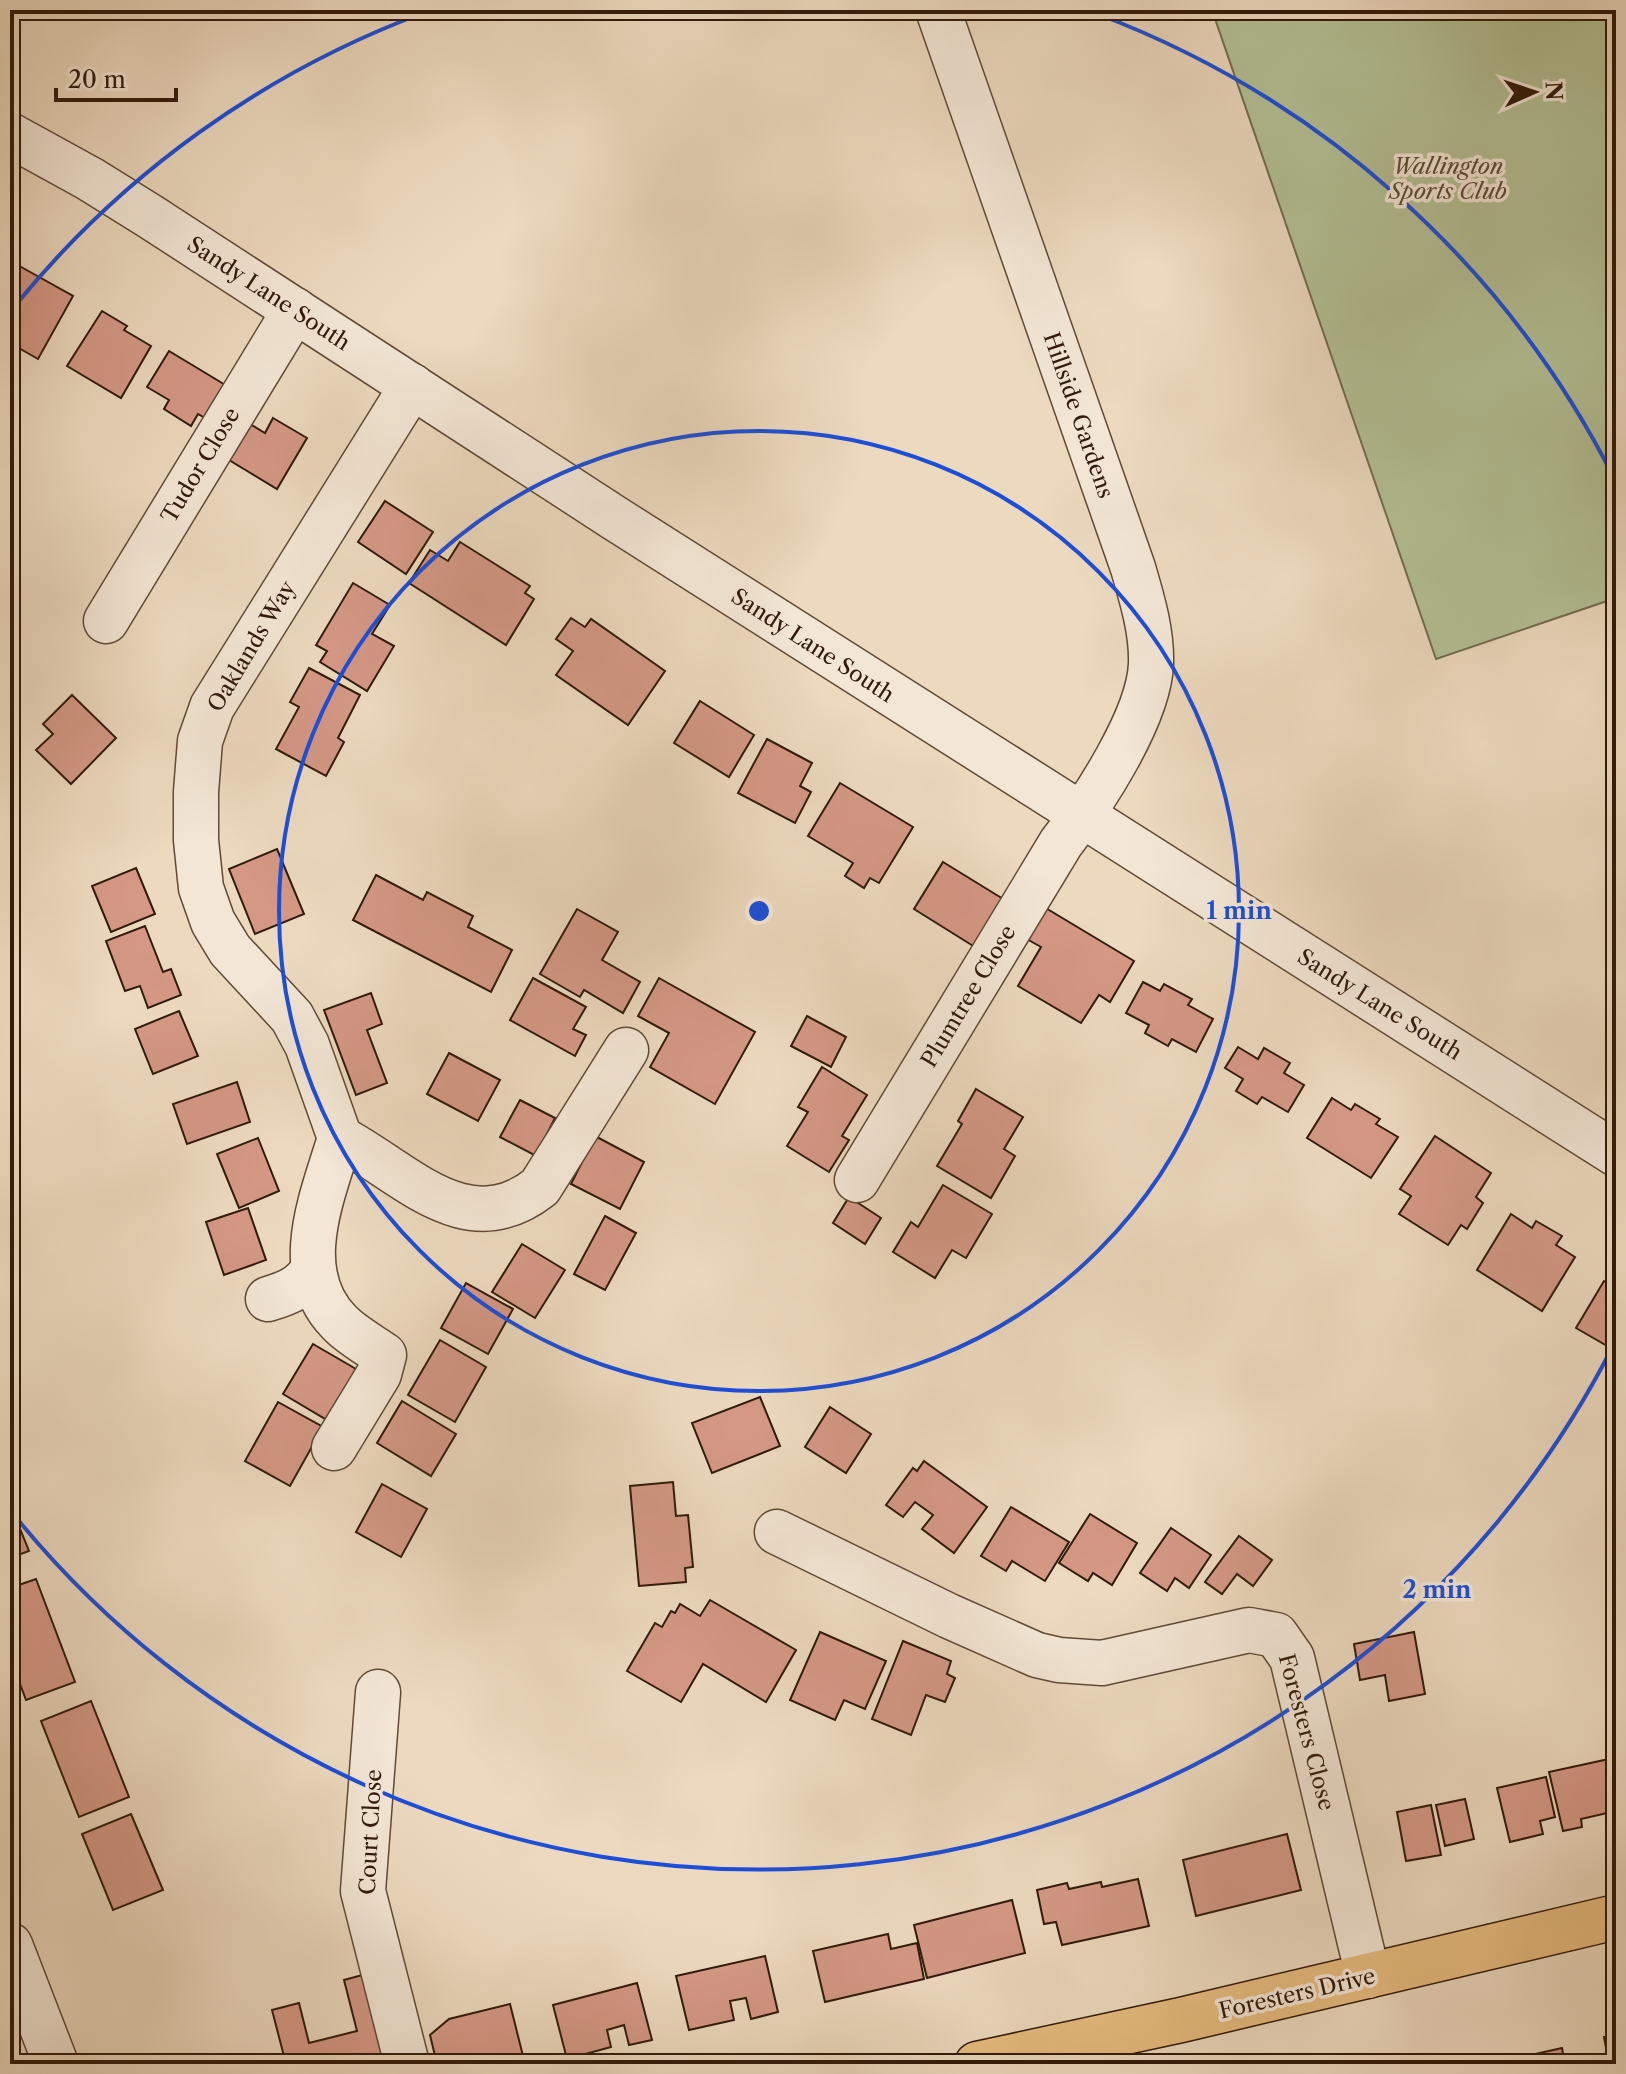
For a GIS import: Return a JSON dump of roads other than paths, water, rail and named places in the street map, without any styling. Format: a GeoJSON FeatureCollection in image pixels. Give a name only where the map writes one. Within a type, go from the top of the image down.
{"type":"FeatureCollection","features":[{"type":"Feature","properties":{"kind":"main road","name":"Foresters Drive"},"geometry":{"type":"LineString","coordinates":[[977,2064],[1616,1917]]}},
{"type":"Feature","properties":{"kind":"street","name":"Hillside Gardens"},"geometry":{"type":"LineString","coordinates":[[938,10],[1133,568],[1148,621],[1151,665],[1145,701],[1083,816]]}},
{"type":"Feature","properties":{"kind":"street","name":"Sandy Lane South"},"geometry":{"type":"LineString","coordinates":[[10,135],[90,179],[1616,1154]]}},
{"type":"Feature","properties":{"kind":"street","name":"Tudor Close"},"geometry":{"type":"LineString","coordinates":[[106,621],[295,310]]}},
{"type":"Feature","properties":{"kind":"street","name":"Oaklands Way"},"geometry":{"type":"LineString","coordinates":[[340,1138],[307,1045],[292,1017],[230,950],[213,922],[201,888],[196,840],[200,741],[212,707],[412,386]]}},
{"type":"Feature","properties":{"kind":"street","name":"Plumtree Close"},"geometry":{"type":"LineString","coordinates":[[857,1180],[1061,843],[1083,816]]}},
{"type":"Feature","properties":{"kind":"street"},"geometry":{"type":"LineString","coordinates":[[334,1448],[379,1374],[384,1355],[339,1323],[326,1305],[313,1270],[315,1218],[340,1138],[371,1154],[420,1190],[451,1204],[481,1209],[502,1208],[523,1200],[540,1187],[626,1050]]}},
{"type":"Feature","properties":{"kind":"street"},"geometry":{"type":"LineString","coordinates":[[268,1299],[292,1292],[305,1282],[313,1270]]}},
{"type":"Feature","properties":{"kind":"street","name":"Foresters Close"},"geometry":{"type":"LineString","coordinates":[[777,1532],[949,1616],[1037,1655],[1059,1660],[1102,1663],[1249,1630],[1276,1635],[1292,1658],[1368,1976]]}},
{"type":"Feature","properties":{"kind":"street","name":"Court Close"},"geometry":{"type":"LineString","coordinates":[[378,1692],[363,1891],[407,2064]]}},
{"type":"Feature","properties":{"kind":"street"},"geometry":{"type":"LineString","coordinates":[[10,1945],[56,2064]]}},
{"type":"Feature","properties":{"kind":"park label","name":"Wallington Sports Club"},"geometry":{"type":"Point","coordinates":[1448,178]}}]}
